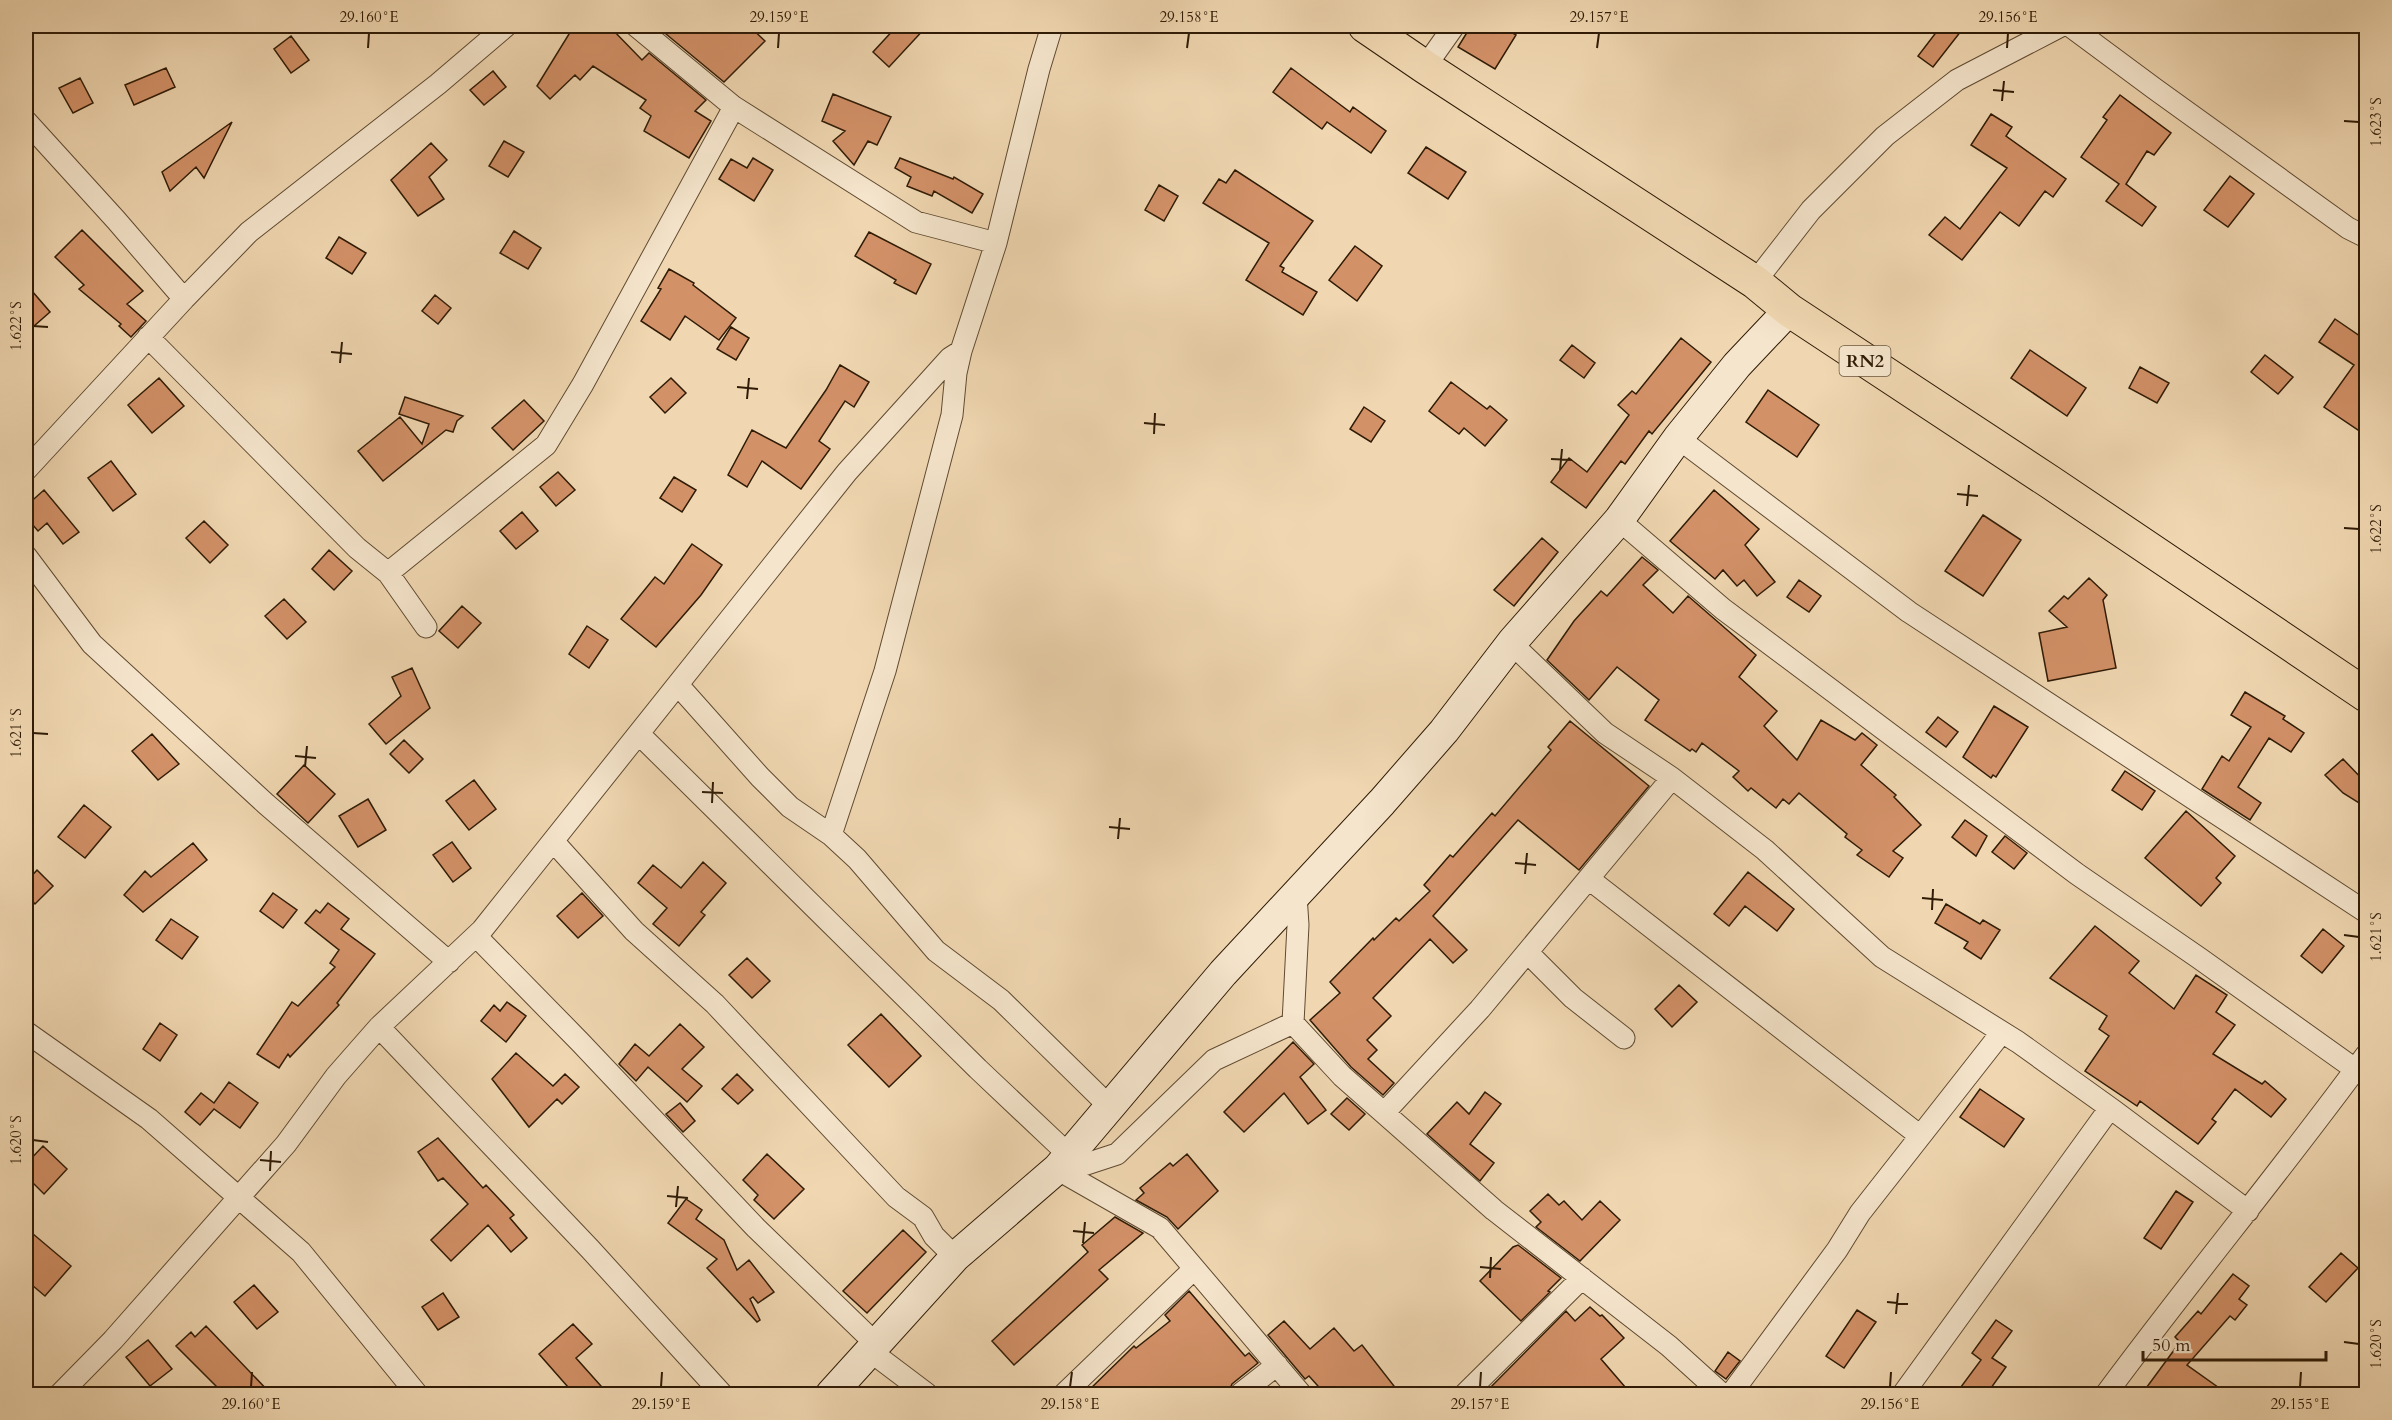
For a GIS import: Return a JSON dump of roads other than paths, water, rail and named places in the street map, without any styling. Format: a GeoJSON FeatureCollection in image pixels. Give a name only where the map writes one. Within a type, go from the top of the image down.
{"type":"FeatureCollection","features":[{"type":"Feature","properties":{"kind":"highway","name":"RN2"},"geometry":{"type":"LineString","coordinates":[[1365,26],[1755,282],[1789,310],[2367,695]]}},
{"type":"Feature","properties":{"kind":"street"},"geometry":{"type":"LineString","coordinates":[[26,470],[148,337],[249,232],[438,84],[506,26]]}},
{"type":"Feature","properties":{"kind":"street"},"geometry":{"type":"LineString","coordinates":[[636,26],[734,107],[916,222],[996,243]]}},
{"type":"Feature","properties":{"kind":"street"},"geometry":{"type":"LineString","coordinates":[[831,835],[891,649],[952,415],[956,373],[961,351],[996,243],[1039,69],[1052,26]]}},
{"type":"Feature","properties":{"kind":"street"},"geometry":{"type":"LineString","coordinates":[[1425,67],[1454,26]]}},
{"type":"Feature","properties":{"kind":"street"},"geometry":{"type":"LineString","coordinates":[[1755,282],[1811,210],[1885,136],[1957,80],[2061,26]]}},
{"type":"Feature","properties":{"kind":"street"},"geometry":{"type":"LineString","coordinates":[[2070,26],[2348,228],[2367,237]]}},
{"type":"Feature","properties":{"kind":"street"},"geometry":{"type":"LineString","coordinates":[[388,573],[546,445],[583,384],[734,107]]}},
{"type":"Feature","properties":{"kind":"street"},"geometry":{"type":"LineString","coordinates":[[26,121],[184,299]]}},
{"type":"Feature","properties":{"kind":"street"},"geometry":{"type":"LineString","coordinates":[[831,1395],[956,1257],[1063,1165],[1216,981],[1382,802],[1436,740],[1512,644],[1619,520],[1678,438],[1737,365],[1789,310]]}},
{"type":"Feature","properties":{"kind":"street"},"geometry":{"type":"LineString","coordinates":[[148,337],[357,548],[388,573],[426,627]]}},
{"type":"Feature","properties":{"kind":"street"},"geometry":{"type":"LineString","coordinates":[[60,1395],[113,1340],[285,1144],[336,1076],[379,1027],[476,936],[847,472],[943,365],[961,351]]}},
{"type":"Feature","properties":{"kind":"street"},"geometry":{"type":"LineString","coordinates":[[1678,438],[1908,612],[2367,912]]}},
{"type":"Feature","properties":{"kind":"street"},"geometry":{"type":"LineString","coordinates":[[1619,520],[1723,609],[2077,874],[2363,1067],[2168,1310],[2106,1395]]}},
{"type":"Feature","properties":{"kind":"street"},"geometry":{"type":"LineString","coordinates":[[26,556],[92,645],[266,804],[449,962]]}},
{"type":"Feature","properties":{"kind":"street"},"geometry":{"type":"LineString","coordinates":[[1512,644],[1605,733],[1672,778],[1765,850],[1882,957],[2002,1032],[2110,1108],[2248,1211]]}},
{"type":"Feature","properties":{"kind":"street"},"geometry":{"type":"LineString","coordinates":[[678,685],[760,777],[790,807],[831,835],[857,859],[936,951],[1000,1000],[1110,1107]]}},
{"type":"Feature","properties":{"kind":"street"},"geometry":{"type":"LineString","coordinates":[[639,734],[978,1069],[1063,1165],[1160,1228],[1301,1395]]}},
{"type":"Feature","properties":{"kind":"street"},"geometry":{"type":"LineString","coordinates":[[1384,1113],[1480,1009],[1672,778]]}},
{"type":"Feature","properties":{"kind":"street"},"geometry":{"type":"LineString","coordinates":[[553,841],[634,931],[715,1004],[896,1197],[922,1217],[934,1236],[956,1257]]}},
{"type":"Feature","properties":{"kind":"street"},"geometry":{"type":"LineString","coordinates":[[1589,879],[1919,1135]]}},
{"type":"Feature","properties":{"kind":"street"},"geometry":{"type":"LineString","coordinates":[[1296,895],[1298,925],[1293,1023],[1342,1076],[1494,1210],[1669,1346],[1722,1395]]}},
{"type":"Feature","properties":{"kind":"street"},"geometry":{"type":"LineString","coordinates":[[476,936],[580,1041],[756,1228],[873,1347],[927,1395]]}},
{"type":"Feature","properties":{"kind":"street"},"geometry":{"type":"LineString","coordinates":[[1528,952],[1573,998],[1624,1038]]}},
{"type":"Feature","properties":{"kind":"street"},"geometry":{"type":"LineString","coordinates":[[1063,1165],[1117,1154],[1214,1059],[1293,1023]]}},
{"type":"Feature","properties":{"kind":"street"},"geometry":{"type":"LineString","coordinates":[[379,1027],[590,1249],[722,1395]]}},
{"type":"Feature","properties":{"kind":"street"},"geometry":{"type":"LineString","coordinates":[[26,1032],[149,1119],[301,1252],[417,1395]]}},
{"type":"Feature","properties":{"kind":"street"},"geometry":{"type":"LineString","coordinates":[[1731,1395],[1837,1250],[1860,1213],[2002,1032]]}},
{"type":"Feature","properties":{"kind":"street"},"geometry":{"type":"LineString","coordinates":[[1904,1395],[2110,1108]]}},
{"type":"Feature","properties":{"kind":"street"},"geometry":{"type":"LineString","coordinates":[[1072,1392],[1194,1269]]}},
{"type":"Feature","properties":{"kind":"street"},"geometry":{"type":"LineString","coordinates":[[1465,1395],[1582,1278]]}},
{"type":"Feature","properties":{"kind":"street"},"geometry":{"type":"LineString","coordinates":[[1240,1395],[1277,1365]]}}]}
